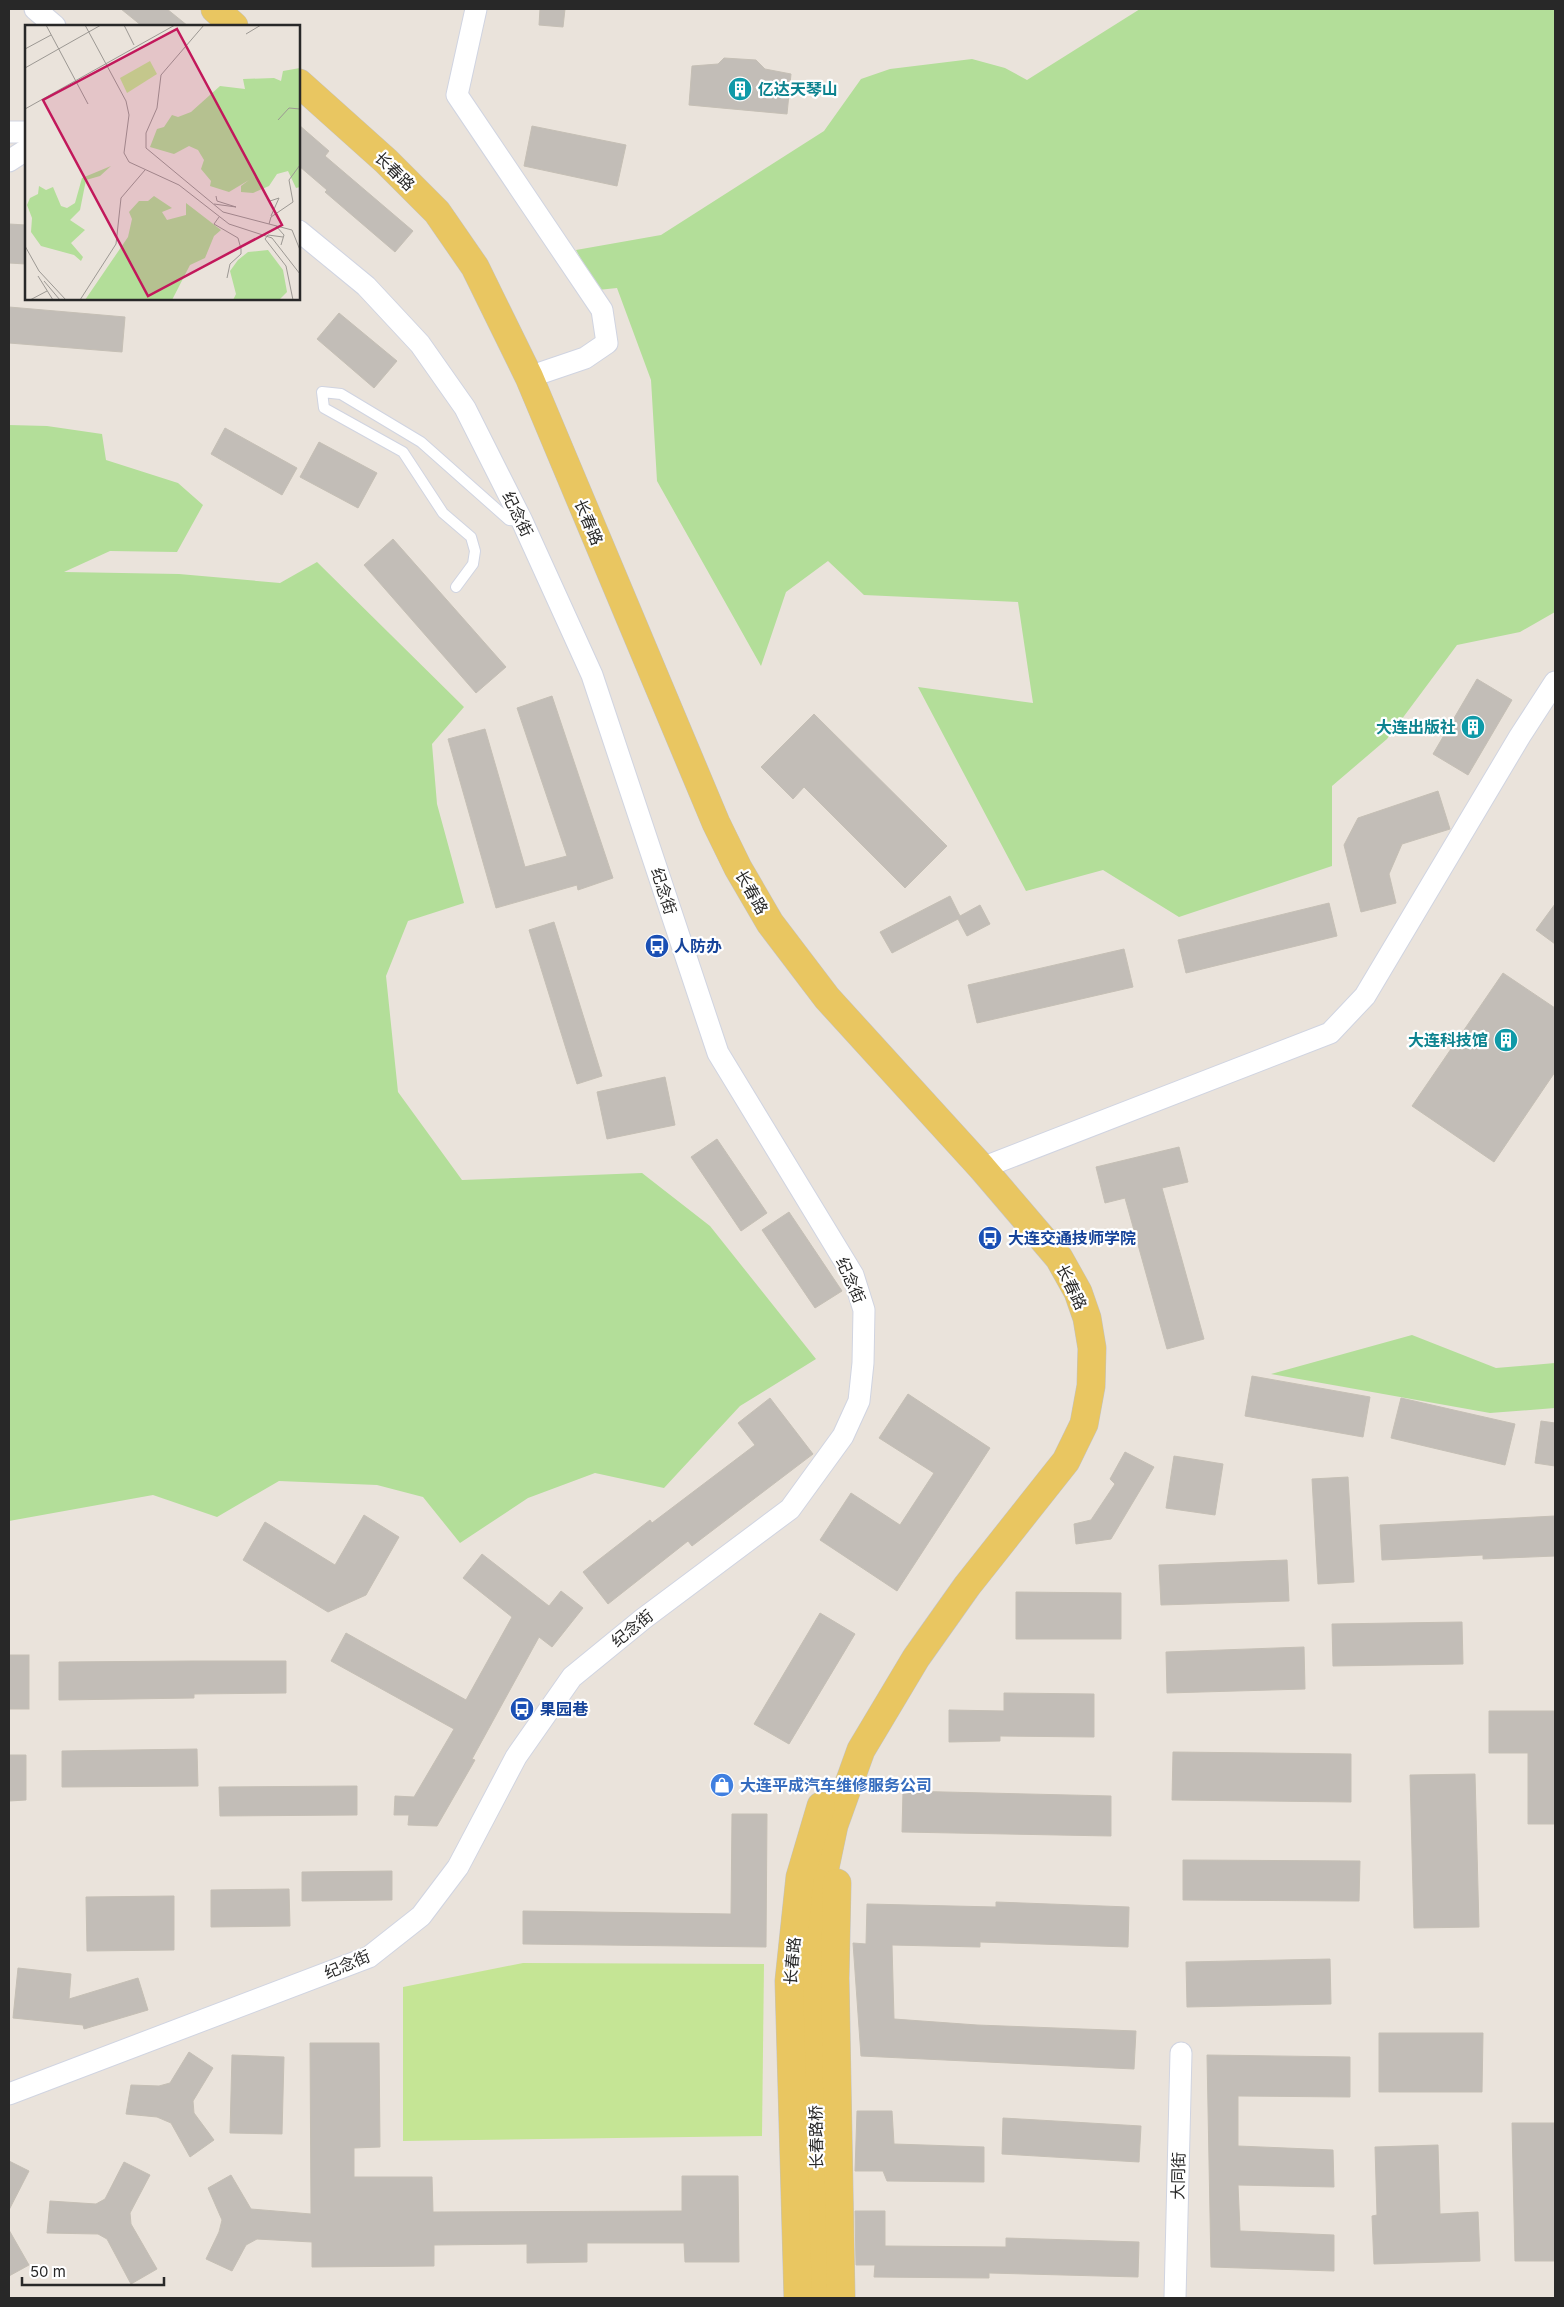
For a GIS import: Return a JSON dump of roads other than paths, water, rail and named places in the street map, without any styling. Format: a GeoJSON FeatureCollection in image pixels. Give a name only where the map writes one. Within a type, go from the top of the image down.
{"type":"FeatureCollection","features":[{"type":"Feature","properties":{"kind":"main road"},"geometry":{"type":"LineString","coordinates":[[216,9],[233,25]]}},
{"type":"Feature","properties":{"kind":"main road","name":"长春路"},"geometry":{"type":"LineString","coordinates":[[300,84],[386,161],[437,212],[475,267],[529,377],[688,761],[738,868],[770,923],[827,998],[982,1168],[1059,1258],[1078,1292],[1087,1318],[1092,1348],[1091,1386],[1084,1424],[1066,1461],[968,1586],[916,1658],[860,1750],[834,1825],[819,1896],[813,1975]]}},
{"type":"Feature","properties":{"kind":"main road","name":"长春路"},"geometry":{"type":"LineString","coordinates":[[798,2298],[789,1981],[800,1876],[827,1789],[852,1735],[878,1694],[896,1674],[916,1658]]}},
{"type":"Feature","properties":{"kind":"main road","name":"长春路"},"geometry":{"type":"LineString","coordinates":[[842,2298],[835,1978],[837,1883],[861,1796],[910,1688],[916,1658]]}},
{"type":"Feature","properties":{"kind":"main road","name":"长春路桥"},"geometry":{"type":"LineString","coordinates":[[813,1975],[819,2298]]}},
{"type":"Feature","properties":{"kind":"street"},"geometry":{"type":"LineString","coordinates":[[35,9],[54,25]]}},
{"type":"Feature","properties":{"kind":"street"},"geometry":{"type":"LineString","coordinates":[[51,9],[55,25]]}},
{"type":"Feature","properties":{"kind":"street"},"geometry":{"type":"LineString","coordinates":[[476,9],[457,95],[602,310],[607,343],[585,358],[529,377]]}},
{"type":"Feature","properties":{"kind":"street"},"geometry":{"type":"LineString","coordinates":[[9,132],[25,132]]}},
{"type":"Feature","properties":{"kind":"street"},"geometry":{"type":"LineString","coordinates":[[9,162],[25,151]]}},
{"type":"Feature","properties":{"kind":"street","name":"纪念街"},"geometry":{"type":"LineString","coordinates":[[9,2094],[369,1957],[421,1916],[458,1867],[516,1757],[572,1677],[643,1619],[790,1509],[843,1436],[859,1401],[863,1363],[864,1310],[853,1275],[718,1053],[592,675],[522,521],[465,408],[420,344],[366,286],[300,232]]}},
{"type":"Feature","properties":{"kind":"street"},"geometry":{"type":"LineString","coordinates":[[982,1168],[1330,1033],[1365,996],[1520,736],[1555,682]]}},
{"type":"Feature","properties":{"kind":"street","name":"大同街"},"geometry":{"type":"LineString","coordinates":[[1175,2298],[1181,2053]]}},
{"type":"Feature","properties":{"kind":"lane"},"geometry":{"type":"LineString","coordinates":[[456,587],[473,564],[475,551],[471,537],[444,513],[402,452],[324,408],[322,392],[341,394],[421,442],[509,520],[522,521]]}},
{"type":"Feature","properties":{"kind":"place","name":"亿达天琴山"},"geometry":{"type":"Point","coordinates":[740,89]}},
{"type":"Feature","properties":{"kind":"place","name":"大连出版社"},"geometry":{"type":"Point","coordinates":[1473,727]}},
{"type":"Feature","properties":{"kind":"place","name":"人防办"},"geometry":{"type":"Point","coordinates":[657,946]}},
{"type":"Feature","properties":{"kind":"place","name":"大连科技馆"},"geometry":{"type":"Point","coordinates":[1506,1040]}},
{"type":"Feature","properties":{"kind":"place","name":"大连交通技师学院"},"geometry":{"type":"Point","coordinates":[990,1238]}},
{"type":"Feature","properties":{"kind":"place","name":"果园巷"},"geometry":{"type":"Point","coordinates":[522,1709]}},
{"type":"Feature","properties":{"kind":"place","name":"大连平成汽车维修服务公司"},"geometry":{"type":"Point","coordinates":[722,1785]}}]}
